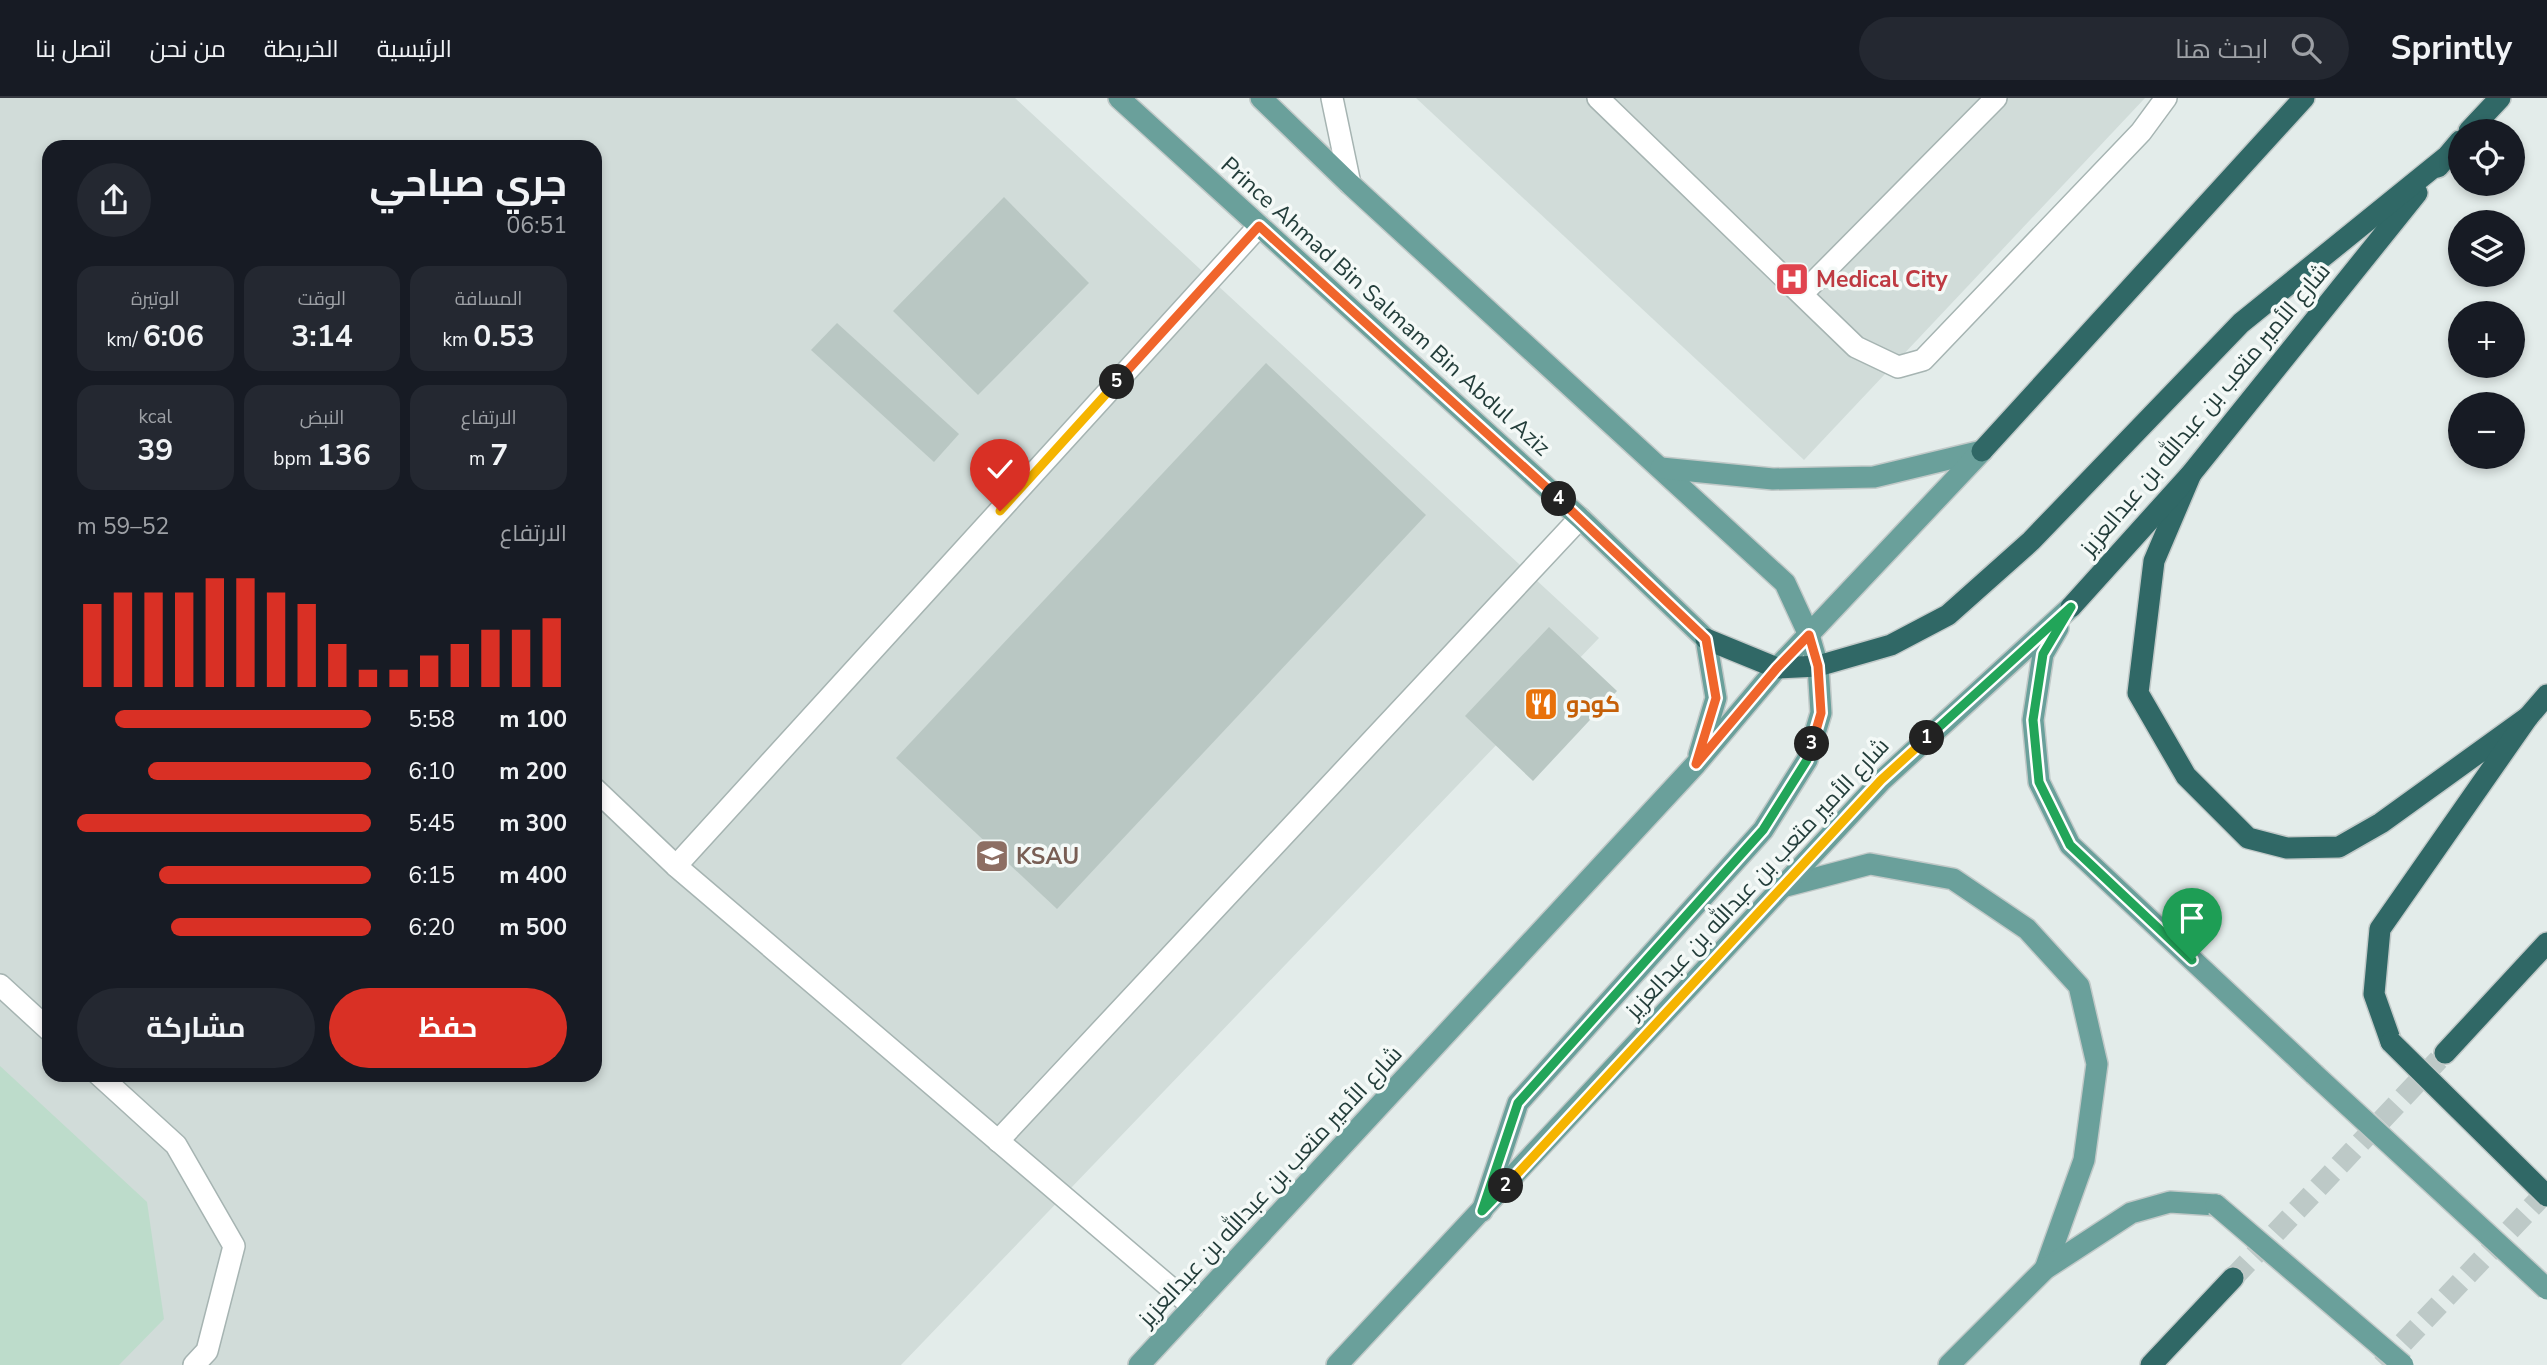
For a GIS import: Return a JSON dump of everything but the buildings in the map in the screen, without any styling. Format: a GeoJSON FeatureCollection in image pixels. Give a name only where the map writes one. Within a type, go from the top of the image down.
{"type":"FeatureCollection","features":[{"type":"Feature","properties":{"kind":"highway"},"geometry":{"type":"LineString","coordinates":[[1982,451],[2304,98]]}},
{"type":"Feature","properties":{"kind":"highway"},"geometry":{"type":"LineString","coordinates":[[2480,119],[2500,98]]}},
{"type":"Feature","properties":{"kind":"highway","name":"شارع الأمير متعب بن عبدالله بن عبدالعزيز"},"geometry":{"type":"LineString","coordinates":[[2071,607],[2190,474],[2448,155]]}},
{"type":"Feature","properties":{"kind":"highway"},"geometry":{"type":"LineString","coordinates":[[1706,639],[1777,668],[1818,666],[1891,645],[1948,615],[2031,541],[2241,323],[2445,158]]}},
{"type":"Feature","properties":{"kind":"highway"},"geometry":{"type":"LineString","coordinates":[[2190,474],[2154,561],[2138,693],[2186,776],[2248,838],[2287,848],[2339,847],[2381,824],[2528,717]]}},
{"type":"Feature","properties":{"kind":"highway"},"geometry":{"type":"LineString","coordinates":[[2547,695],[2528,717],[2379,929],[2374,994],[2391,1042],[2547,1196]]}},
{"type":"Feature","properties":{"kind":"highway"},"geometry":{"type":"LineString","coordinates":[[2445,1053],[2547,943]]}},
{"type":"Feature","properties":{"kind":"highway"},"geometry":{"type":"LineString","coordinates":[[2151,1365],[2234,1278]]}},
{"type":"Feature","properties":{"kind":"main road","name":"Prince Ahmad Bin Salmam Bin Abdul Aziz"},"geometry":{"type":"LineString","coordinates":[[1119,98],[1580,518],[1706,639]]}},
{"type":"Feature","properties":{"kind":"main road"},"geometry":{"type":"LineString","coordinates":[[1261,98],[1350,184],[1785,583],[1809,635],[1818,666],[1821,713],[1807,760],[1763,830],[1518,1103],[1482,1211]]}},
{"type":"Feature","properties":{"kind":"main road"},"geometry":{"type":"LineString","coordinates":[[1661,468],[1773,479],[1874,477],[1982,451]]}},
{"type":"Feature","properties":{"kind":"main road","name":"شارع الأمير متعب بن عبدالله بن عبدالعزيز"},"geometry":{"type":"LineString","coordinates":[[1139,1365],[1696,764],[1777,668],[1982,451]]}},
{"type":"Feature","properties":{"kind":"main road"},"geometry":{"type":"LineString","coordinates":[[2071,607],[2043,654],[2033,720],[2039,782],[2070,845],[2547,1289]]}},
{"type":"Feature","properties":{"kind":"main road","name":"شارع الأمير متعب بن عبدالله بن عبدالعزيز"},"geometry":{"type":"LineString","coordinates":[[1337,1365],[1881,780],[2071,607]]}},
{"type":"Feature","properties":{"kind":"main road"},"geometry":{"type":"LineString","coordinates":[[1696,764],[1716,698],[1706,639]]}},
{"type":"Feature","properties":{"kind":"main road"},"geometry":{"type":"LineString","coordinates":[[1782,887],[1870,864],[1953,879],[2027,929],[2078,986],[2097,1064],[2084,1160],[2045,1269]]}},
{"type":"Feature","properties":{"kind":"main road"},"geometry":{"type":"LineString","coordinates":[[1949,1365],[2045,1269],[2131,1213],[2170,1202],[2216,1205],[2403,1365]]}},
{"type":"Feature","properties":{"kind":"lane"},"geometry":{"type":"LineString","coordinates":[[1332,98],[1350,184]]}},
{"type":"Feature","properties":{"kind":"lane"},"geometry":{"type":"LineString","coordinates":[[1598,98],[1856,346],[1898,367],[1923,360],[2141,132],[2166,98]]}},
{"type":"Feature","properties":{"kind":"lane"},"geometry":{"type":"LineString","coordinates":[[1802,295],[1996,98]]}},
{"type":"Feature","properties":{"kind":"lane"},"geometry":{"type":"LineString","coordinates":[[676,866],[1259,226]]}},
{"type":"Feature","properties":{"kind":"lane"},"geometry":{"type":"LineString","coordinates":[[998,1142],[1580,518]]}},
{"type":"Feature","properties":{"kind":"lane"},"geometry":{"type":"LineString","coordinates":[[602,796],[676,866],[1193,1307]]}},
{"type":"Feature","properties":{"kind":"lane"},"geometry":{"type":"LineString","coordinates":[[0,985],[42,1024]]}},
{"type":"Feature","properties":{"kind":"lane"},"geometry":{"type":"LineString","coordinates":[[107,1082],[176,1145],[234,1246],[207,1351],[194,1365]]}},
{"type":"Feature","properties":{"kind":"shaded area","name":"KSAU"},"geometry":{"type":"Polygon","coordinates":[[[0,98],[1015,98],[1599,638],[901,1365],[0,1365],[0,98]]]}},
{"type":"Feature","properties":{"kind":"shaded area","name":"Medical City"},"geometry":{"type":"Polygon","coordinates":[[[1416,98],[2145,98],[1804,460],[1416,98]]]}},
{"type":"Feature","properties":{"kind":"green space"},"geometry":{"type":"Polygon","coordinates":[[[0,1066],[147,1202],[164,1319],[119,1365],[0,1365],[0,1066]]]}},
{"type":"Feature","properties":{"kind":"tunnel"},"geometry":{"type":"LineString","coordinates":[[2233,1278],[2445,1053]]}},
{"type":"Feature","properties":{"kind":"tunnel"},"geometry":{"type":"LineString","coordinates":[[2382,1365],[2547,1191]]}},
{"type":"Feature","properties":{"kind":"place","name":"Medical City"},"geometry":{"type":"Point","coordinates":[1792,279]}},
{"type":"Feature","properties":{"kind":"place","name":"كودو"},"geometry":{"type":"Point","coordinates":[1541,704]}},
{"type":"Feature","properties":{"kind":"place","name":"KSAU"},"geometry":{"type":"Point","coordinates":[992,856]}},
{"type":"Feature","properties":{"kind":"route"},"geometry":{"type":"LineString","coordinates":[[1000,511],[1259,226],[1580,518],[1706,639],[1716,698],[1696,764],[1777,668],[1809,635],[1818,666],[1821,713],[1807,760],[1763,830],[1518,1103],[1482,1211],[1881,780],[2071,607],[2043,654],[2033,720],[2039,782],[2070,845],[2192,960]]}}]}
